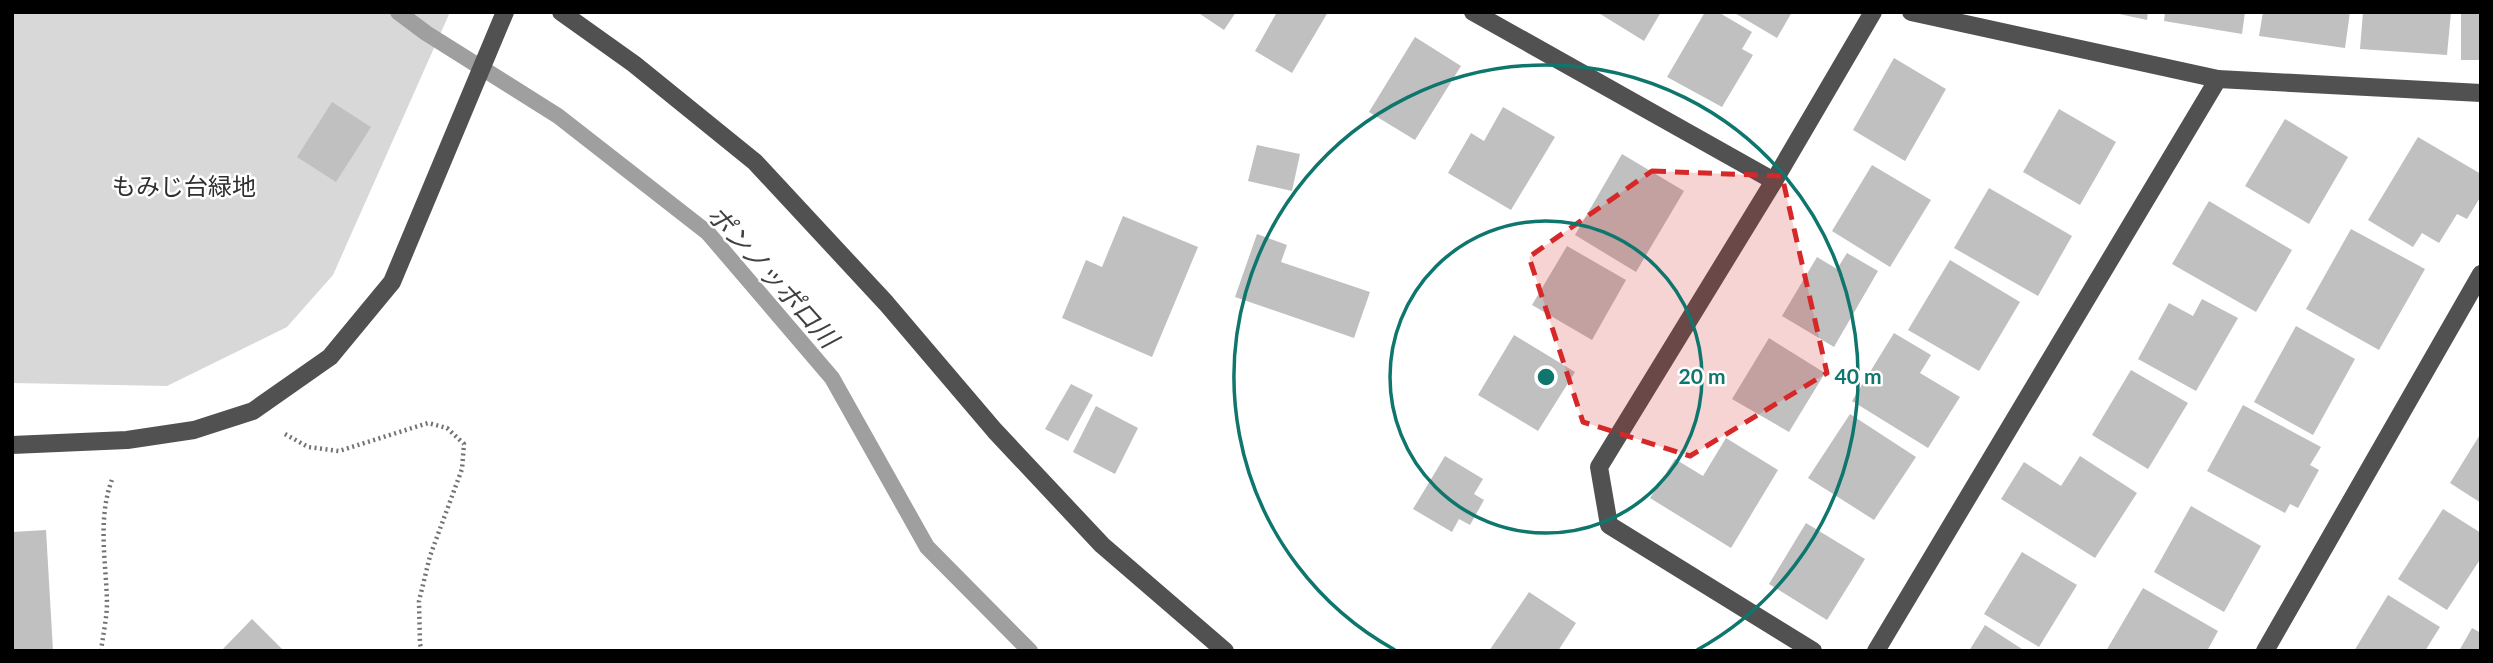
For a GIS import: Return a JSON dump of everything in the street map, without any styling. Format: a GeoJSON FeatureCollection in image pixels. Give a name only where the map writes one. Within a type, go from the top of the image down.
{"type":"FeatureCollection","features":[{"type":"Feature","properties":{"kind":"street"},"geometry":{"type":"LineString","coordinates":[[561,12],[634,64],[755,162],[886,303],[995,431],[1093,535],[1225,651]]}},
{"type":"Feature","properties":{"kind":"street"},"geometry":{"type":"LineString","coordinates":[[1473,12],[1774,181]]}},
{"type":"Feature","properties":{"kind":"street"},"geometry":{"type":"LineString","coordinates":[[1813,651],[1609,525],[1599,467],[1774,181],[1873,12]]}},
{"type":"Feature","properties":{"kind":"street"},"geometry":{"type":"LineString","coordinates":[[1911,12],[2218,79],[2481,93]]}},
{"type":"Feature","properties":{"kind":"street"},"geometry":{"type":"LineString","coordinates":[[12,445],[127,440],[194,430],[253,411],[330,357],[392,282],[503,17]]}},
{"type":"Feature","properties":{"kind":"street"},"geometry":{"type":"LineString","coordinates":[[1875,651],[2218,79]]}},
{"type":"Feature","properties":{"kind":"street"},"geometry":{"type":"LineString","coordinates":[[2264,651],[2481,274]]}},
{"type":"Feature","properties":{"kind":"path"},"geometry":{"type":"LineString","coordinates":[[253,411],[275,429],[307,447],[339,451],[428,423],[447,428],[464,444],[462,469],[430,556],[419,601],[422,651]]}},
{"type":"Feature","properties":{"kind":"path"},"geometry":{"type":"LineString","coordinates":[[101,651],[107,605],[103,551],[106,496],[127,440]]}},
{"type":"Feature","properties":{"kind":"highlighted area"},"geometry":{"type":"Polygon","coordinates":[[[1652,171],[1782,176],[1827,373],[1690,456],[1583,422],[1529,257],[1652,171]]]}},
{"type":"Feature","properties":{"kind":"green space","name":"もみじ台緑地"},"geometry":{"type":"Polygon","coordinates":[[[12,12],[450,12],[333,275],[287,327],[167,386],[12,383],[12,12]]]}},
{"type":"Feature","properties":{"kind":"building"},"geometry":{"type":"Polygon","coordinates":[[[1197,12],[1236,12],[1224,30],[1197,12]]]}},
{"type":"Feature","properties":{"kind":"building"},"geometry":{"type":"Polygon","coordinates":[[[1277,12],[1328,12],[1292,73],[1255,51],[1277,12]]]}},
{"type":"Feature","properties":{"kind":"building"},"geometry":{"type":"Polygon","coordinates":[[[1597,12],[1661,12],[1644,41],[1597,12]]]}},
{"type":"Feature","properties":{"kind":"building"},"geometry":{"type":"Polygon","coordinates":[[[1705,12],[1718,12],[1752,32],[1742,49],[1753,55],[1722,107],[1667,77],[1705,12]]]}},
{"type":"Feature","properties":{"kind":"building"},"geometry":{"type":"Polygon","coordinates":[[[1733,12],[1792,12],[1777,38],[1733,12]]]}},
{"type":"Feature","properties":{"kind":"building"},"geometry":{"type":"Polygon","coordinates":[[[2110,12],[2148,12],[2147,20],[2110,12]]]}},
{"type":"Feature","properties":{"kind":"building"},"geometry":{"type":"Polygon","coordinates":[[[2165,12],[2245,12],[2242,34],[2164,21],[2165,12]]]}},
{"type":"Feature","properties":{"kind":"building"},"geometry":{"type":"Polygon","coordinates":[[[2263,12],[2350,12],[2345,48],[2259,36],[2263,12]]]}},
{"type":"Feature","properties":{"kind":"building"},"geometry":{"type":"Polygon","coordinates":[[[2363,12],[2451,12],[2447,55],[2360,49],[2363,12]]]}},
{"type":"Feature","properties":{"kind":"building"},"geometry":{"type":"Polygon","coordinates":[[[2461,12],[2481,12],[2481,60],[2461,60],[2461,12]]]}},
{"type":"Feature","properties":{"kind":"building"},"geometry":{"type":"Polygon","coordinates":[[[1415,37],[1461,66],[1415,140],[1369,112],[1415,37]]]}},
{"type":"Feature","properties":{"kind":"building"},"geometry":{"type":"Polygon","coordinates":[[[1894,58],[1946,89],[1905,161],[1853,130],[1894,58]]]}},
{"type":"Feature","properties":{"kind":"building"},"geometry":{"type":"Polygon","coordinates":[[[332,102],[371,127],[336,182],[297,157],[332,102]]]}},
{"type":"Feature","properties":{"kind":"building"},"geometry":{"type":"Polygon","coordinates":[[[1503,107],[1555,137],[1511,210],[1448,173],[1471,133],[1484,141],[1503,107]]]}},
{"type":"Feature","properties":{"kind":"building"},"geometry":{"type":"Polygon","coordinates":[[[2059,109],[2116,142],[2080,205],[2023,172],[2059,109]]]}},
{"type":"Feature","properties":{"kind":"building"},"geometry":{"type":"Polygon","coordinates":[[[2285,119],[2348,157],[2309,224],[2245,186],[2285,119]]]}},
{"type":"Feature","properties":{"kind":"building"},"geometry":{"type":"Polygon","coordinates":[[[2418,137],[2481,174],[2481,196],[2467,219],[2457,214],[2439,243],[2422,233],[2413,247],[2368,220],[2418,137]]]}},
{"type":"Feature","properties":{"kind":"building"},"geometry":{"type":"Polygon","coordinates":[[[1257,145],[1300,154],[1292,191],[1248,181],[1257,145]]]}},
{"type":"Feature","properties":{"kind":"building"},"geometry":{"type":"Polygon","coordinates":[[[1622,154],[1684,191],[1636,272],[1575,235],[1622,154]]]}},
{"type":"Feature","properties":{"kind":"building"},"geometry":{"type":"Polygon","coordinates":[[[1872,165],[1931,200],[1890,267],[1832,231],[1872,165]]]}},
{"type":"Feature","properties":{"kind":"building"},"geometry":{"type":"Polygon","coordinates":[[[1989,188],[2072,236],[2038,296],[1954,248],[1989,188]]]}},
{"type":"Feature","properties":{"kind":"building"},"geometry":{"type":"Polygon","coordinates":[[[2209,201],[2292,250],[2256,312],[2172,264],[2209,201]]]}},
{"type":"Feature","properties":{"kind":"building"},"geometry":{"type":"Polygon","coordinates":[[[1123,216],[1198,247],[1152,357],[1062,318],[1086,260],[1102,267],[1123,216]]]}},
{"type":"Feature","properties":{"kind":"building"},"geometry":{"type":"Polygon","coordinates":[[[2351,229],[2425,269],[2379,350],[2306,309],[2351,229]]]}},
{"type":"Feature","properties":{"kind":"building"},"geometry":{"type":"Polygon","coordinates":[[[1257,234],[1287,245],[1281,262],[1370,292],[1354,338],[1235,297],[1257,234]]]}},
{"type":"Feature","properties":{"kind":"building"},"geometry":{"type":"Polygon","coordinates":[[[1567,246],[1626,280],[1592,340],[1532,305],[1567,246]]]}},
{"type":"Feature","properties":{"kind":"building"},"geometry":{"type":"Polygon","coordinates":[[[1847,253],[1878,271],[1834,347],[1782,316],[1817,257],[1837,269],[1847,253]]]}},
{"type":"Feature","properties":{"kind":"building"},"geometry":{"type":"Polygon","coordinates":[[[1950,260],[2020,302],[1979,371],[1908,330],[1950,260]]]}},
{"type":"Feature","properties":{"kind":"building"},"geometry":{"type":"Polygon","coordinates":[[[2202,299],[2238,318],[2196,391],[2138,359],[2169,303],[2193,316],[2202,299]]]}},
{"type":"Feature","properties":{"kind":"building"},"geometry":{"type":"Polygon","coordinates":[[[2296,326],[2355,359],[2313,435],[2254,402],[2296,326]]]}},
{"type":"Feature","properties":{"kind":"building"},"geometry":{"type":"Polygon","coordinates":[[[1894,333],[1931,355],[1920,373],[1960,397],[1928,448],[1852,401],[1894,333]]]}},
{"type":"Feature","properties":{"kind":"building"},"geometry":{"type":"Polygon","coordinates":[[[1514,335],[1575,372],[1538,431],[1478,395],[1514,335]]]}},
{"type":"Feature","properties":{"kind":"building"},"geometry":{"type":"Polygon","coordinates":[[[1769,338],[1825,373],[1789,432],[1732,399],[1769,338]]]}},
{"type":"Feature","properties":{"kind":"building"},"geometry":{"type":"Polygon","coordinates":[[[2131,370],[2188,403],[2148,469],[2092,435],[2131,370]]]}},
{"type":"Feature","properties":{"kind":"building"},"geometry":{"type":"Polygon","coordinates":[[[1071,384],[1093,395],[1068,441],[1045,429],[1071,384]]]}},
{"type":"Feature","properties":{"kind":"building"},"geometry":{"type":"Polygon","coordinates":[[[2243,405],[2321,447],[2310,465],[2319,470],[2298,508],[2290,504],[2285,513],[2207,471],[2243,405]]]}},
{"type":"Feature","properties":{"kind":"building"},"geometry":{"type":"Polygon","coordinates":[[[1096,406],[1138,428],[1115,474],[1073,452],[1096,406]]]}},
{"type":"Feature","properties":{"kind":"building"},"geometry":{"type":"Polygon","coordinates":[[[1850,414],[1916,457],[1874,520],[1808,478],[1850,414]]]}},
{"type":"Feature","properties":{"kind":"building"},"geometry":{"type":"Polygon","coordinates":[[[2481,433],[2481,503],[2450,483],[2481,433]]]}},
{"type":"Feature","properties":{"kind":"building"},"geometry":{"type":"Polygon","coordinates":[[[1726,438],[1778,470],[1731,548],[1650,498],[1675,459],[1703,476],[1726,438]]]}},
{"type":"Feature","properties":{"kind":"building"},"geometry":{"type":"Polygon","coordinates":[[[1445,456],[1483,479],[1474,494],[1484,500],[1470,525],[1459,519],[1452,532],[1413,509],[1445,456]]]}},
{"type":"Feature","properties":{"kind":"building"},"geometry":{"type":"Polygon","coordinates":[[[2080,456],[2137,493],[2095,558],[2001,499],[2024,462],[2061,486],[2080,456]]]}},
{"type":"Feature","properties":{"kind":"building"},"geometry":{"type":"Polygon","coordinates":[[[2191,506],[2261,546],[2224,612],[2154,572],[2191,506]]]}},
{"type":"Feature","properties":{"kind":"building"},"geometry":{"type":"Polygon","coordinates":[[[2443,509],[2481,533],[2481,558],[2447,610],[2398,579],[2443,509]]]}},
{"type":"Feature","properties":{"kind":"building"},"geometry":{"type":"Polygon","coordinates":[[[1806,523],[1865,559],[1827,620],[1769,584],[1806,523]]]}},
{"type":"Feature","properties":{"kind":"building"},"geometry":{"type":"Polygon","coordinates":[[[46,530],[53,651],[12,651],[12,532],[46,530]]]}},
{"type":"Feature","properties":{"kind":"building"},"geometry":{"type":"Polygon","coordinates":[[[2022,552],[2077,585],[2039,647],[1984,614],[2022,552]]]}},
{"type":"Feature","properties":{"kind":"building"},"geometry":{"type":"Polygon","coordinates":[[[2143,588],[2218,631],[2207,651],[2106,651],[2143,588]]]}},
{"type":"Feature","properties":{"kind":"building"},"geometry":{"type":"Polygon","coordinates":[[[1529,592],[1576,623],[1558,651],[1489,651],[1529,592]]]}},
{"type":"Feature","properties":{"kind":"building"},"geometry":{"type":"Polygon","coordinates":[[[2388,595],[2440,627],[2425,651],[2354,651],[2388,595]]]}},
{"type":"Feature","properties":{"kind":"building"},"geometry":{"type":"Polygon","coordinates":[[[252,619],[284,651],[221,651],[252,619]]]}},
{"type":"Feature","properties":{"kind":"building"},"geometry":{"type":"Polygon","coordinates":[[[1985,625],[2025,651],[1969,651],[1985,625]]]}},
{"type":"Feature","properties":{"kind":"building"},"geometry":{"type":"Polygon","coordinates":[[[2472,628],[2481,633],[2481,651],[2459,651],[2472,628]]]}},
{"type":"Feature","properties":{"kind":"waterway","name":"ポンノッポロ川"},"geometry":{"type":"LineString","coordinates":[[398,12],[426,33],[558,116],[708,233],[832,378],[927,547],[1030,651]]}}]}
